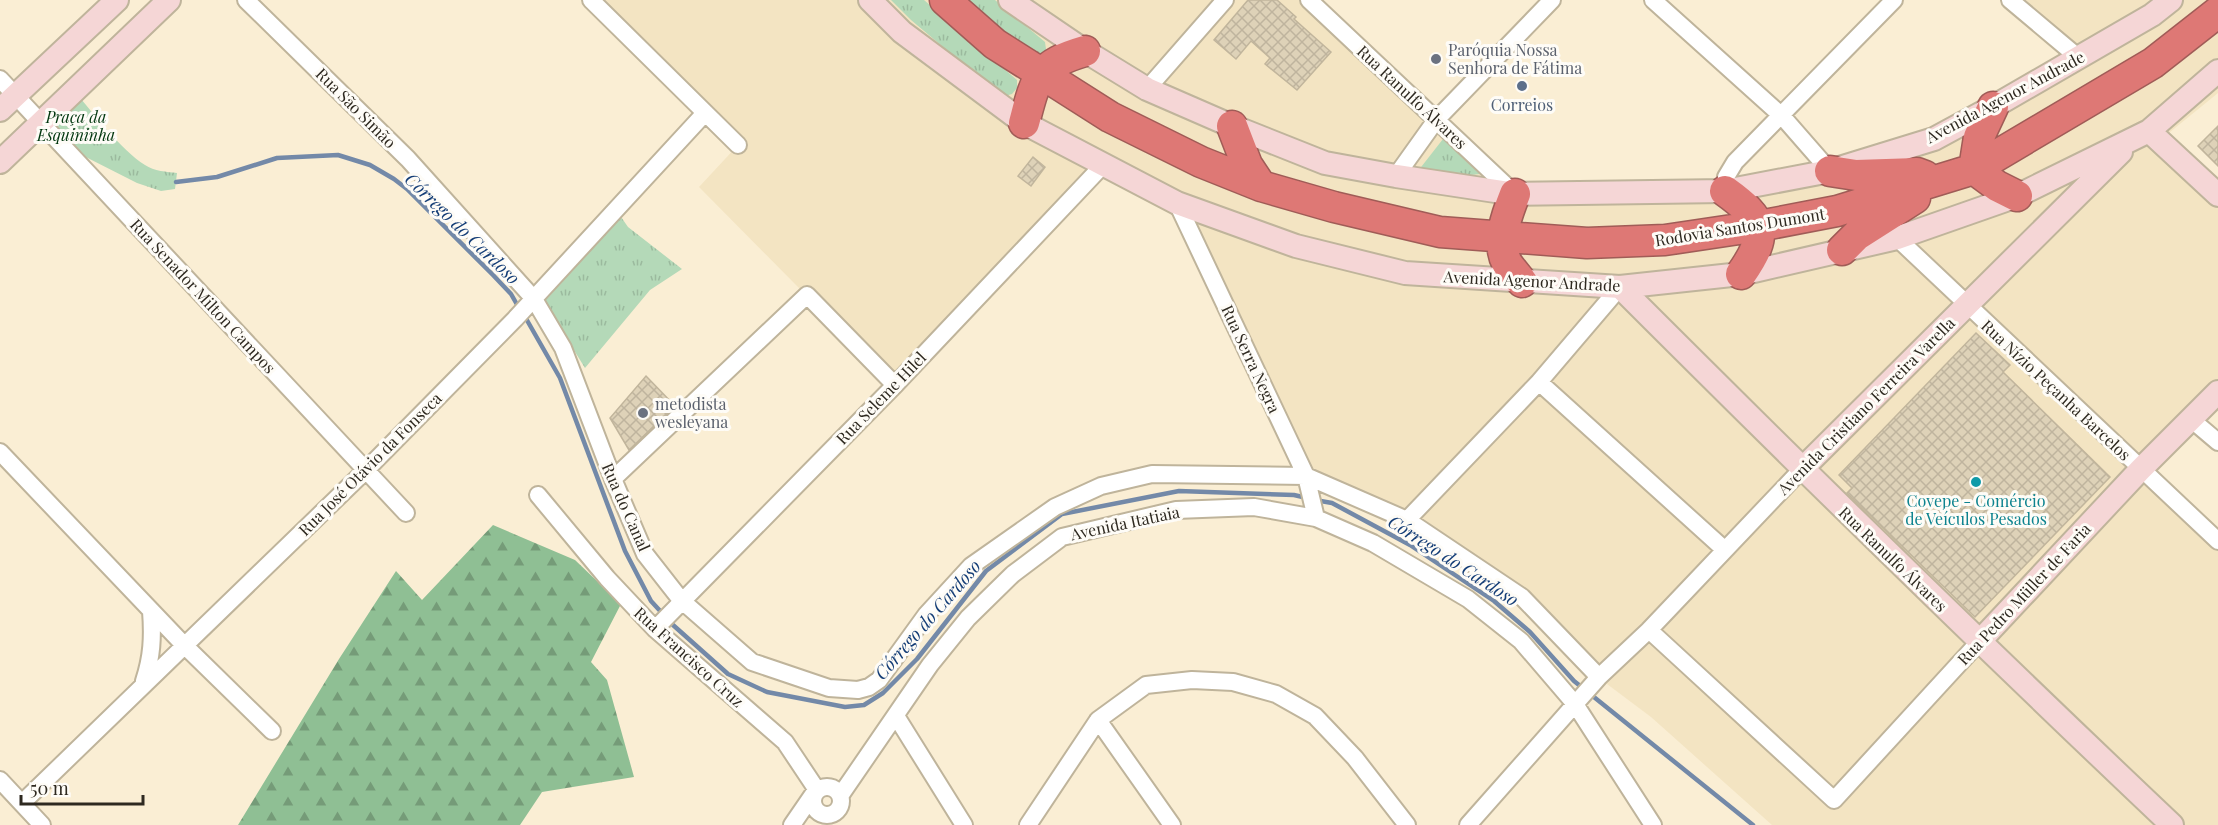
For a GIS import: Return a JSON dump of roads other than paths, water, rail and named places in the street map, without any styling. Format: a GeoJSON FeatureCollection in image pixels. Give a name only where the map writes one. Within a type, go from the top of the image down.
{"type":"FeatureCollection","features":[{"type":"Feature","properties":{"kind":"highway","name":"Rodovia Santos Dumont"},"geometry":{"type":"LineString","coordinates":[[945,0],[995,44],[1110,117],[1201,162],[1261,186],[1334,207],[1440,232],[1587,243],[1665,240],[1838,212],[1974,168],[2153,63],[2218,12]]}},
{"type":"Feature","properties":{"kind":"highway"},"geometry":{"type":"LineString","coordinates":[[1024,123],[1040,74],[1062,57],[1085,51]]}},
{"type":"Feature","properties":{"kind":"highway"},"geometry":{"type":"LineString","coordinates":[[1993,107],[1979,137],[1974,168],[1997,186],[2018,196]]}},
{"type":"Feature","properties":{"kind":"highway"},"geometry":{"type":"LineString","coordinates":[[1232,126],[1247,165],[1261,186]]}},
{"type":"Feature","properties":{"kind":"highway"},"geometry":{"type":"LineString","coordinates":[[1830,171],[1856,176],[1917,173],[1936,180],[1924,192],[1857,235],[1842,250]]}},
{"type":"Feature","properties":{"kind":"highway"},"geometry":{"type":"LineString","coordinates":[[1725,191],[1747,207],[1759,226],[1757,252],[1741,274]]}},
{"type":"Feature","properties":{"kind":"highway"},"geometry":{"type":"LineString","coordinates":[[1515,194],[1507,214],[1503,238],[1506,261],[1522,282]]}},
{"type":"Feature","properties":{"kind":"main road"},"geometry":{"type":"LineString","coordinates":[[5,95],[117,0]]}},
{"type":"Feature","properties":{"kind":"main road"},"geometry":{"type":"LineString","coordinates":[[0,162],[169,0]]}},
{"type":"Feature","properties":{"kind":"main road","name":"Avenida Agenor Andrade"},"geometry":{"type":"LineString","coordinates":[[870,0],[903,32],[1024,123],[1177,203],[1296,246],[1405,273],[1522,282],[1620,287],[1741,274],[1896,238],[2018,196],[2142,135],[2218,71]]}},
{"type":"Feature","properties":{"kind":"main road","name":"Avenida Agenor Andrade"},"geometry":{"type":"LineString","coordinates":[[1010,0],[1085,51],[1147,89],[1325,163],[1515,194],[1725,191],[1830,171],[1934,139],[2079,58],[2152,15],[2171,0]]}},
{"type":"Feature","properties":{"kind":"main road"},"geometry":{"type":"LineString","coordinates":[[2142,135],[2218,195]]}},
{"type":"Feature","properties":{"kind":"main road","name":"Avenida Cristiano Ferreira Varella"},"geometry":{"type":"LineString","coordinates":[[1802,470],[1966,305],[2142,135]]}},
{"type":"Feature","properties":{"kind":"main road","name":"Rua Ranulfo Álvares"},"geometry":{"type":"LineString","coordinates":[[1620,287],[1802,470],[2172,825]]}},
{"type":"Feature","properties":{"kind":"main road","name":"Rua Pedro Müller de Faria"},"geometry":{"type":"LineString","coordinates":[[1979,642],[2140,470],[2218,393]]}},
{"type":"Feature","properties":{"kind":"street","name":"Rua São Simão"},"geometry":{"type":"LineString","coordinates":[[246,0],[408,159],[534,299]]}},
{"type":"Feature","properties":{"kind":"street"},"geometry":{"type":"LineString","coordinates":[[591,0],[738,145]]}},
{"type":"Feature","properties":{"kind":"street"},"geometry":{"type":"LineString","coordinates":[[1147,89],[1226,0]]}},
{"type":"Feature","properties":{"kind":"street","name":"Rua Ranulfo Álvares"},"geometry":{"type":"LineString","coordinates":[[1309,0],[1515,194]]}},
{"type":"Feature","properties":{"kind":"street"},"geometry":{"type":"LineString","coordinates":[[1396,176],[1436,120],[1552,0]]}},
{"type":"Feature","properties":{"kind":"street"},"geometry":{"type":"LineString","coordinates":[[1653,0],[1782,116],[1830,171]]}},
{"type":"Feature","properties":{"kind":"street"},"geometry":{"type":"LineString","coordinates":[[1725,191],[1726,177],[1735,162],[1894,0]]}},
{"type":"Feature","properties":{"kind":"street"},"geometry":{"type":"LineString","coordinates":[[2010,0],[2079,58]]}},
{"type":"Feature","properties":{"kind":"street","name":"Rua Senador Milton Campos"},"geometry":{"type":"LineString","coordinates":[[5,95],[41,123],[406,513]]}},
{"type":"Feature","properties":{"kind":"street","name":"Rua José Otávio da Fonseca"},"geometry":{"type":"LineString","coordinates":[[22,803],[366,470],[534,299],[705,113]]}},
{"type":"Feature","properties":{"kind":"street","name":"Rua Seleme Hilel"},"geometry":{"type":"LineString","coordinates":[[655,629],[895,385],[1104,164]]}},
{"type":"Feature","properties":{"kind":"street","name":"Rua Serra Negra"},"geometry":{"type":"LineString","coordinates":[[1177,203],[1306,476],[1316,518]]}},
{"type":"Feature","properties":{"kind":"street","name":"Rua Nízio Peçanha Barcelos"},"geometry":{"type":"LineString","coordinates":[[1896,238],[2218,541]]}},
{"type":"Feature","properties":{"kind":"street"},"geometry":{"type":"LineString","coordinates":[[1407,520],[1539,382],[1620,287]]}},
{"type":"Feature","properties":{"kind":"street"},"geometry":{"type":"LineString","coordinates":[[613,479],[807,295],[895,385]]}},
{"type":"Feature","properties":{"kind":"street","name":"Rua do Canal"},"geometry":{"type":"LineString","coordinates":[[534,299],[562,348],[645,554],[681,600],[752,662],[829,688],[858,690],[869,687],[879,680]]}},
{"type":"Feature","properties":{"kind":"street"},"geometry":{"type":"LineString","coordinates":[[1539,382],[1725,550]]}},
{"type":"Feature","properties":{"kind":"street"},"geometry":{"type":"LineString","coordinates":[[2192,420],[2218,442]]}},
{"type":"Feature","properties":{"kind":"street"},"geometry":{"type":"LineString","coordinates":[[0,452],[184,645],[272,731]]}},
{"type":"Feature","properties":{"kind":"street","name":"Avenida Cristiano Ferreira Varella"},"geometry":{"type":"LineString","coordinates":[[1468,825],[1599,677],[1649,630],[1802,470]]}},
{"type":"Feature","properties":{"kind":"street","name":"Avenida Itatiaia"},"geometry":{"type":"LineString","coordinates":[[879,680],[926,615],[971,566],[1055,507],[1101,486],[1152,474],[1306,476],[1407,520],[1522,597],[1599,677]]}},
{"type":"Feature","properties":{"kind":"street","name":"Rua Francisco Cruz"},"geometry":{"type":"LineString","coordinates":[[537,495],[607,578],[655,629],[785,742],[816,792]]}},
{"type":"Feature","properties":{"kind":"street","name":"Avenida Itatiaia"},"geometry":{"type":"LineString","coordinates":[[816,792],[812,802],[817,811],[825,815],[828,821],[840,805],[840,796],[930,665],[969,618],[1013,574],[1062,537],[1176,510],[1254,507],[1316,518],[1374,543],[1468,599],[1521,641],[1575,704],[1650,820]]}},
{"type":"Feature","properties":{"kind":"street"},"geometry":{"type":"LineString","coordinates":[[143,684],[153,648],[151,611]]}},
{"type":"Feature","properties":{"kind":"street","name":"Rua Pedro Müller de Faria"},"geometry":{"type":"LineString","coordinates":[[1649,630],[1834,800],[1979,642]]}},
{"type":"Feature","properties":{"kind":"street"},"geometry":{"type":"LineString","coordinates":[[1028,825],[1098,720],[1146,685],[1192,680],[1233,681],[1276,694],[1315,716],[1355,758],[1407,825]]}},
{"type":"Feature","properties":{"kind":"street"},"geometry":{"type":"LineString","coordinates":[[896,716],[964,825]]}},
{"type":"Feature","properties":{"kind":"street"},"geometry":{"type":"LineString","coordinates":[[1098,720],[1172,825]]}},
{"type":"Feature","properties":{"kind":"street"},"geometry":{"type":"LineString","coordinates":[[0,780],[42,825]]}},
{"type":"Feature","properties":{"kind":"street"},"geometry":{"type":"LineString","coordinates":[[792,825],[816,792],[830,787],[840,796]]}},
{"type":"Feature","properties":{"kind":"street"},"geometry":{"type":"LineString","coordinates":[[1650,820],[1662,825]]}},
{"type":"Feature","properties":{"kind":"waterway","name":"Córrego do Cardoso"},"geometry":{"type":"LineString","coordinates":[[176,182],[217,177],[277,158],[338,155],[370,165],[407,189],[511,294],[519,308]]}},
{"type":"Feature","properties":{"kind":"waterway","name":"Córrego do Cardoso"},"geometry":{"type":"LineString","coordinates":[[524,315],[560,378],[625,551],[651,601],[673,625],[728,674],[767,692],[845,707],[864,705],[883,693],[917,659],[986,571],[1062,514],[1179,491],[1294,495],[1307,498]]}},
{"type":"Feature","properties":{"kind":"waterway","name":"Córrego do Cardoso"},"geometry":{"type":"LineString","coordinates":[[1315,500],[1332,503],[1410,545],[1494,601],[1530,632],[1574,681],[1753,825]]}},
{"type":"Feature","properties":{"kind":"place","name":"Paróquia Nossa Senhora de Fátima"},"geometry":{"type":"Point","coordinates":[1436,59]}},
{"type":"Feature","properties":{"kind":"place","name":"Correios"},"geometry":{"type":"Point","coordinates":[1522,86]}},
{"type":"Feature","properties":{"kind":"place","name":"metodista wesleyana"},"geometry":{"type":"Point","coordinates":[643,413]}},
{"type":"Feature","properties":{"kind":"place","name":"Covepe - Comércio de Veículos Pesados"},"geometry":{"type":"Point","coordinates":[1976,482]}},
{"type":"Feature","properties":{"kind":"park label","name":"Praça da Esquininha"},"geometry":{"type":"Point","coordinates":[76,126]}}]}
